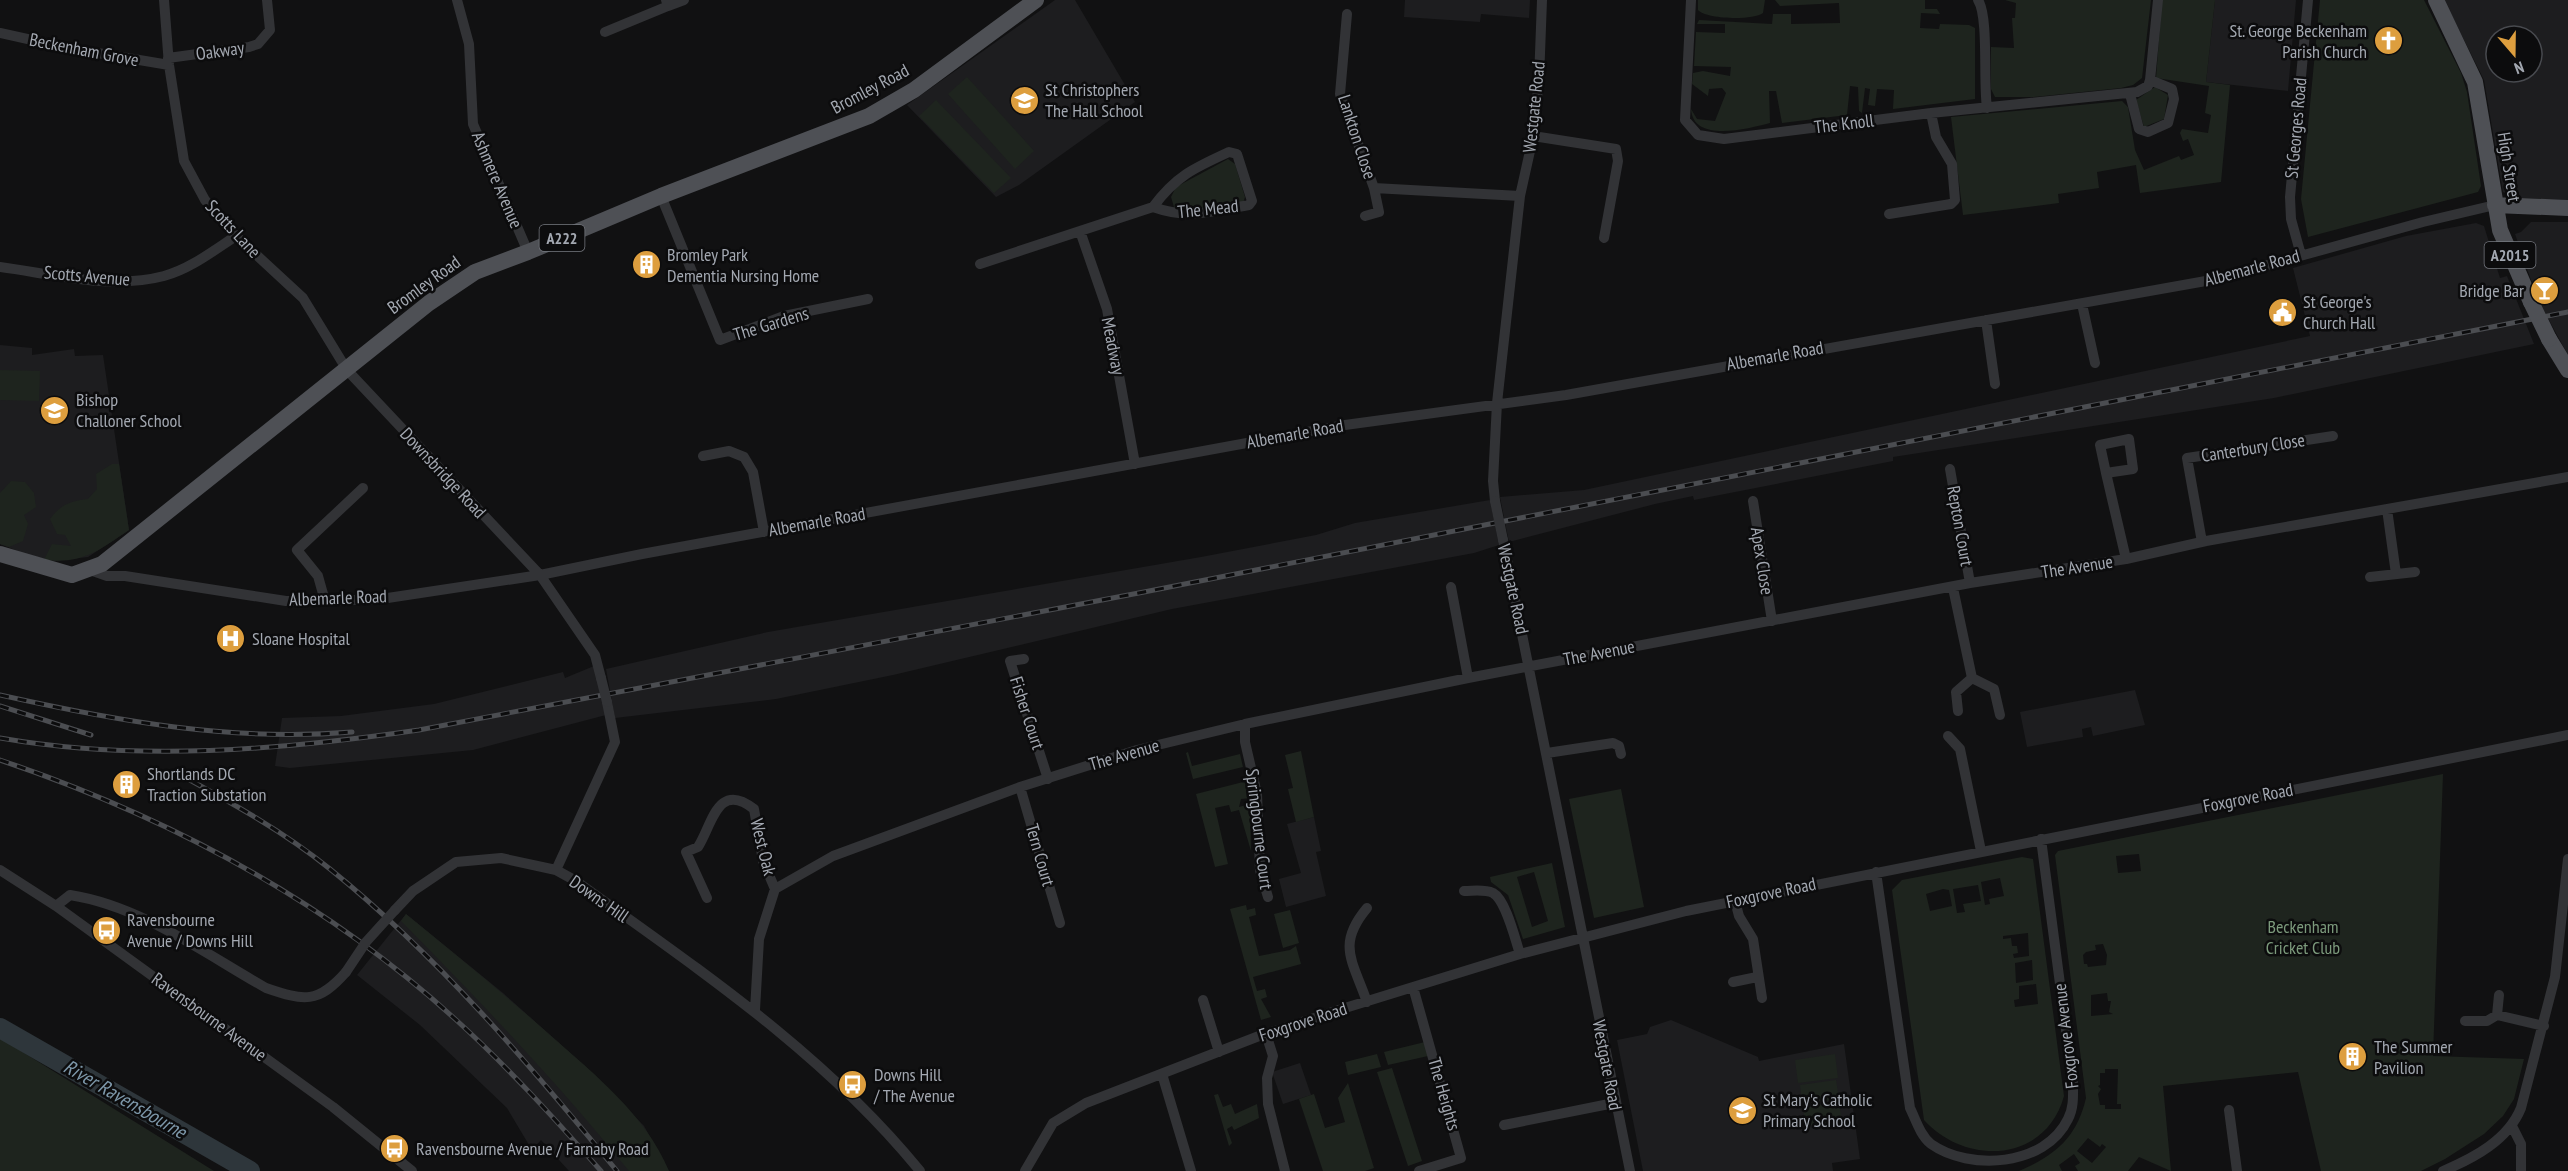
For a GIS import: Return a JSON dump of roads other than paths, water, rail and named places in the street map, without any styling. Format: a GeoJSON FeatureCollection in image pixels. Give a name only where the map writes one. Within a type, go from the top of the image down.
{"type":"FeatureCollection","features":[{"type":"Feature","properties":{"kind":"main road","name":"Bromley Road"},"geometry":{"type":"LineString","coordinates":[[0,554],[60,573],[76,574],[90,570],[125,549],[429,303],[475,272],[661,196],[869,116],[914,90],[1036,0]]}},
{"type":"Feature","properties":{"kind":"main road","name":"High Street"},"geometry":{"type":"LineString","coordinates":[[2436,0],[2475,82],[2502,237],[2549,339],[2568,370]]}},
{"type":"Feature","properties":{"kind":"main road"},"geometry":{"type":"LineString","coordinates":[[2495,205],[2568,208]]}},
{"type":"Feature","properties":{"kind":"street","name":"Scotts Lane"},"geometry":{"type":"LineString","coordinates":[[164,0],[169,61],[184,161],[205,200],[236,236],[303,298],[347,370]]}},
{"type":"Feature","properties":{"kind":"street","name":"Oakway"},"geometry":{"type":"LineString","coordinates":[[169,61],[258,44],[270,30],[267,0]]}},
{"type":"Feature","properties":{"kind":"street","name":"Ashmere Avenue"},"geometry":{"type":"LineString","coordinates":[[457,0],[469,44],[473,124],[528,252]]}},
{"type":"Feature","properties":{"kind":"street"},"geometry":{"type":"LineString","coordinates":[[605,32],[667,3],[684,0]]}},
{"type":"Feature","properties":{"kind":"street","name":"Westgate Road"},"geometry":{"type":"LineString","coordinates":[[1542,0],[1539,80],[1533,136],[1520,196],[1497,403],[1493,481],[1495,501],[1547,753],[1614,1103],[1630,1171]]}},
{"type":"Feature","properties":{"kind":"street","name":"The Knoll"},"geometry":{"type":"LineString","coordinates":[[1691,0],[1684,115],[1687,124],[1698,135],[1724,139],[1931,113],[2130,94],[2144,89],[2150,80]]}},
{"type":"Feature","properties":{"kind":"street"},"geometry":{"type":"LineString","coordinates":[[1978,0],[1984,19],[1983,74],[1987,108]]}},
{"type":"Feature","properties":{"kind":"street"},"geometry":{"type":"LineString","coordinates":[[2130,94],[2139,129],[2148,132],[2168,123],[2174,99],[2172,89],[2150,80],[2158,0]]}},
{"type":"Feature","properties":{"kind":"street","name":"St Georges Road"},"geometry":{"type":"LineString","coordinates":[[2301,255],[2291,219],[2290,197],[2308,0]]}},
{"type":"Feature","properties":{"kind":"street","name":"Lankton Close"},"geometry":{"type":"LineString","coordinates":[[1347,14],[1340,94],[1374,188],[1379,212],[1365,216]]}},
{"type":"Feature","properties":{"kind":"street","name":"Beckenham Grove"},"geometry":{"type":"LineString","coordinates":[[0,33],[68,48],[169,61]]}},
{"type":"Feature","properties":{"kind":"street"},"geometry":{"type":"LineString","coordinates":[[1889,214],[1951,204],[1955,200],[1952,164],[1936,137],[1931,113]]}},
{"type":"Feature","properties":{"kind":"street"},"geometry":{"type":"LineString","coordinates":[[1533,136],[1616,149],[1618,161],[1604,238]]}},
{"type":"Feature","properties":{"kind":"street","name":"The Mead"},"geometry":{"type":"LineString","coordinates":[[980,264],[1153,207],[1169,186],[1179,178],[1229,152],[1237,154],[1252,201],[1249,205],[1188,215],[1174,215],[1153,207]]}},
{"type":"Feature","properties":{"kind":"street","name":"Lankton Close"},"geometry":{"type":"LineString","coordinates":[[1374,188],[1520,196]]}},
{"type":"Feature","properties":{"kind":"street","name":"The Gardens"},"geometry":{"type":"LineString","coordinates":[[661,196],[720,340],[784,316],[868,299]]}},
{"type":"Feature","properties":{"kind":"street","name":"Albemarle Road"},"geometry":{"type":"LineString","coordinates":[[90,570],[106,576],[125,576],[286,601],[381,598],[540,575],[1368,422],[1566,394],[2217,279],[2423,222],[2495,205]]}},
{"type":"Feature","properties":{"kind":"street","name":"Meadway"},"geometry":{"type":"LineString","coordinates":[[1080,231],[1107,309],[1135,464]]}},
{"type":"Feature","properties":{"kind":"street","name":"Scotts Avenue"},"geometry":{"type":"LineString","coordinates":[[0,267],[113,282],[137,281],[183,269],[236,236]]}},
{"type":"Feature","properties":{"kind":"street"},"geometry":{"type":"LineString","coordinates":[[2082,304],[2096,363]]}},
{"type":"Feature","properties":{"kind":"street"},"geometry":{"type":"LineString","coordinates":[[1986,320],[1995,384]]}},
{"type":"Feature","properties":{"kind":"street","name":"Downsbridge Road"},"geometry":{"type":"LineString","coordinates":[[347,370],[540,575],[595,655],[615,742],[556,870]]}},
{"type":"Feature","properties":{"kind":"street","name":"Canterbury Close"},"geometry":{"type":"LineString","coordinates":[[2202,542],[2187,458],[2332,436]]}},
{"type":"Feature","properties":{"kind":"street"},"geometry":{"type":"LineString","coordinates":[[703,456],[729,452],[744,457],[753,472],[764,532]]}},
{"type":"Feature","properties":{"kind":"street","name":"Repton Court"},"geometry":{"type":"LineString","coordinates":[[1950,469],[1970,583]]}},
{"type":"Feature","properties":{"kind":"street"},"geometry":{"type":"LineString","coordinates":[[2106,473],[2126,560]]}},
{"type":"Feature","properties":{"kind":"street","name":"The Avenue"},"geometry":{"type":"LineString","coordinates":[[775,889],[833,856],[1020,788],[1137,750],[1245,724],[1468,678],[1970,583],[2126,560],[2202,542],[2568,477]]}},
{"type":"Feature","properties":{"kind":"street"},"geometry":{"type":"LineString","coordinates":[[325,601],[318,576],[297,550],[363,488]]}},
{"type":"Feature","properties":{"kind":"street","name":"Apex Close"},"geometry":{"type":"LineString","coordinates":[[1753,501],[1772,621]]}},
{"type":"Feature","properties":{"kind":"street"},"geometry":{"type":"LineString","coordinates":[[2387,509],[2396,574]]}},
{"type":"Feature","properties":{"kind":"street"},"geometry":{"type":"LineString","coordinates":[[2370,577],[2415,572]]}},
{"type":"Feature","properties":{"kind":"street"},"geometry":{"type":"LineString","coordinates":[[1451,587],[1468,678]]}},
{"type":"Feature","properties":{"kind":"street"},"geometry":{"type":"LineString","coordinates":[[1953,588],[1972,678]]}},
{"type":"Feature","properties":{"kind":"street","name":"Fisher Court"},"geometry":{"type":"LineString","coordinates":[[1024,660],[1010,661],[1048,779]]}},
{"type":"Feature","properties":{"kind":"street"},"geometry":{"type":"LineString","coordinates":[[1958,711],[1956,692],[1972,678]]}},
{"type":"Feature","properties":{"kind":"street"},"geometry":{"type":"LineString","coordinates":[[1972,678],[1994,689],[2000,715]]}},
{"type":"Feature","properties":{"kind":"street","name":"Springbourne Court"},"geometry":{"type":"LineString","coordinates":[[1245,724],[1245,742],[1257,794],[1260,870],[1268,897]]}},
{"type":"Feature","properties":{"kind":"street","name":"Foxgrove Road"},"geometry":{"type":"LineString","coordinates":[[1025,1171],[1053,1123],[1068,1112],[1266,1034],[1583,936],[1876,872],[2568,735]]}},
{"type":"Feature","properties":{"kind":"street"},"geometry":{"type":"LineString","coordinates":[[1948,736],[1960,749],[1981,851]]}},
{"type":"Feature","properties":{"kind":"street"},"geometry":{"type":"LineString","coordinates":[[1547,753],[1613,743],[1619,746],[1621,754]]}},
{"type":"Feature","properties":{"kind":"street","name":"Tern Court"},"geometry":{"type":"LineString","coordinates":[[1020,788],[1060,923]]}},
{"type":"Feature","properties":{"kind":"street","name":"West Oak"},"geometry":{"type":"LineString","coordinates":[[707,898],[686,852],[698,847],[713,813],[729,801],[740,801],[754,809],[763,861],[775,889]]}},
{"type":"Feature","properties":{"kind":"street","name":"Foxgrove Avenue"},"geometry":{"type":"LineString","coordinates":[[1876,872],[1910,1108],[1930,1143],[1944,1153],[1972,1163],[2006,1163],[2028,1155],[2051,1139],[2068,1120],[2073,1103],[2073,1083],[2041,839]]}},
{"type":"Feature","properties":{"kind":"street","name":"Downs Hill"},"geometry":{"type":"LineString","coordinates":[[56,906],[70,895],[95,899],[132,912],[266,988],[302,998],[318,997],[332,988],[366,942],[413,891],[456,862],[501,858],[556,870],[576,881],[756,1010],[841,1087],[920,1171]]}},
{"type":"Feature","properties":{"kind":"street"},"geometry":{"type":"LineString","coordinates":[[2443,1171],[2475,1155],[2512,1126],[2525,1098],[2544,1026],[2560,945],[2568,859]]}},
{"type":"Feature","properties":{"kind":"street","name":"Ravensbourne Avenue"},"geometry":{"type":"LineString","coordinates":[[0,870],[56,906],[333,1107],[412,1171]]}},
{"type":"Feature","properties":{"kind":"street"},"geometry":{"type":"LineString","coordinates":[[756,1010],[759,939],[775,889]]}},
{"type":"Feature","properties":{"kind":"street"},"geometry":{"type":"LineString","coordinates":[[1464,891],[1483,890],[1494,894],[1502,901],[1520,954]]}},
{"type":"Feature","properties":{"kind":"street"},"geometry":{"type":"LineString","coordinates":[[1735,901],[1738,916],[1753,939],[1762,998]]}},
{"type":"Feature","properties":{"kind":"street"},"geometry":{"type":"LineString","coordinates":[[1367,908],[1355,923],[1348,943],[1367,1002]]}},
{"type":"Feature","properties":{"kind":"street"},"geometry":{"type":"LineString","coordinates":[[1733,982],[1757,977]]}},
{"type":"Feature","properties":{"kind":"street","name":"The Heights"},"geometry":{"type":"LineString","coordinates":[[1413,987],[1461,1158],[1419,1171]]}},
{"type":"Feature","properties":{"kind":"street"},"geometry":{"type":"LineString","coordinates":[[2497,1015],[2499,995]]}},
{"type":"Feature","properties":{"kind":"street"},"geometry":{"type":"LineString","coordinates":[[1203,1000],[1220,1052]]}},
{"type":"Feature","properties":{"kind":"street"},"geometry":{"type":"LineString","coordinates":[[2464,1022],[2487,1021],[2497,1015],[2544,1026]]}},
{"type":"Feature","properties":{"kind":"street"},"geometry":{"type":"LineString","coordinates":[[1266,1034],[1273,1056],[1267,1078],[1268,1104],[1285,1171]]}},
{"type":"Feature","properties":{"kind":"street"},"geometry":{"type":"LineString","coordinates":[[1162,1074],[1191,1171]]}},
{"type":"Feature","properties":{"kind":"street"},"geometry":{"type":"LineString","coordinates":[[1504,1125],[1614,1103]]}},
{"type":"Feature","properties":{"kind":"street"},"geometry":{"type":"LineString","coordinates":[[2229,1110],[2237,1171]]}},
{"type":"Feature","properties":{"kind":"street"},"geometry":{"type":"LineString","coordinates":[[2512,1126],[2521,1144],[2521,1171]]}},
{"type":"Feature","properties":{"kind":"waterway","name":"River Ravensbourne"},"geometry":{"type":"LineString","coordinates":[[0,1028],[250,1171]]}},
{"type":"Feature","properties":{"kind":"railway"},"geometry":{"type":"LineString","coordinates":[[0,738],[104,750],[210,750],[315,743],[419,730],[1144,592],[2568,312]]}},
{"type":"Feature","properties":{"kind":"railway"},"geometry":{"type":"LineString","coordinates":[[0,695],[131,721],[219,732],[263,734],[352,732]]}},
{"type":"Feature","properties":{"kind":"railway"},"geometry":{"type":"LineString","coordinates":[[0,706],[91,735]]}},
{"type":"Feature","properties":{"kind":"railway"},"geometry":{"type":"LineString","coordinates":[[0,760],[123,807],[182,835],[297,899],[352,936],[404,975],[474,1036],[601,1171]]}},
{"type":"Feature","properties":{"kind":"railway"},"geometry":{"type":"LineString","coordinates":[[177,773],[294,842],[370,903],[408,938],[481,1013],[617,1171]]}},
{"type":"Feature","properties":{"kind":"place","name":"St. George Beckenham Parish Church"},"geometry":{"type":"Point","coordinates":[2388,41]}},
{"type":"Feature","properties":{"kind":"place","name":"St Christophers The Hall School"},"geometry":{"type":"Point","coordinates":[1024,100]}},
{"type":"Feature","properties":{"kind":"place","name":"Bromley Park Dementia Nursing Home"},"geometry":{"type":"Point","coordinates":[646,265]}},
{"type":"Feature","properties":{"kind":"place","name":"Bridge Bar"},"geometry":{"type":"Point","coordinates":[2545,291]}},
{"type":"Feature","properties":{"kind":"place","name":"St George's Church Hall"},"geometry":{"type":"Point","coordinates":[2282,312]}},
{"type":"Feature","properties":{"kind":"place","name":"Bishop Challoner School"},"geometry":{"type":"Point","coordinates":[55,410]}},
{"type":"Feature","properties":{"kind":"place","name":"Sloane Hospital"},"geometry":{"type":"Point","coordinates":[231,639]}},
{"type":"Feature","properties":{"kind":"place","name":"Shortlands DC Traction Substation"},"geometry":{"type":"Point","coordinates":[126,784]}},
{"type":"Feature","properties":{"kind":"place","name":"Ravensbourne Avenue / Downs Hill"},"geometry":{"type":"Point","coordinates":[106,930]}},
{"type":"Feature","properties":{"kind":"place","name":"The Summer Pavilion"},"geometry":{"type":"Point","coordinates":[2353,1057]}},
{"type":"Feature","properties":{"kind":"place","name":"Downs Hill / The Avenue"},"geometry":{"type":"Point","coordinates":[853,1085]}},
{"type":"Feature","properties":{"kind":"place","name":"St Mary's Catholic Primary School"},"geometry":{"type":"Point","coordinates":[1742,1110]}},
{"type":"Feature","properties":{"kind":"place","name":"Ravensbourne Avenue / Farnaby Road"},"geometry":{"type":"Point","coordinates":[395,1149]}},
{"type":"Feature","properties":{"kind":"park label","name":"Beckenham Cricket Club"},"geometry":{"type":"Point","coordinates":[2303,937]}}]}
